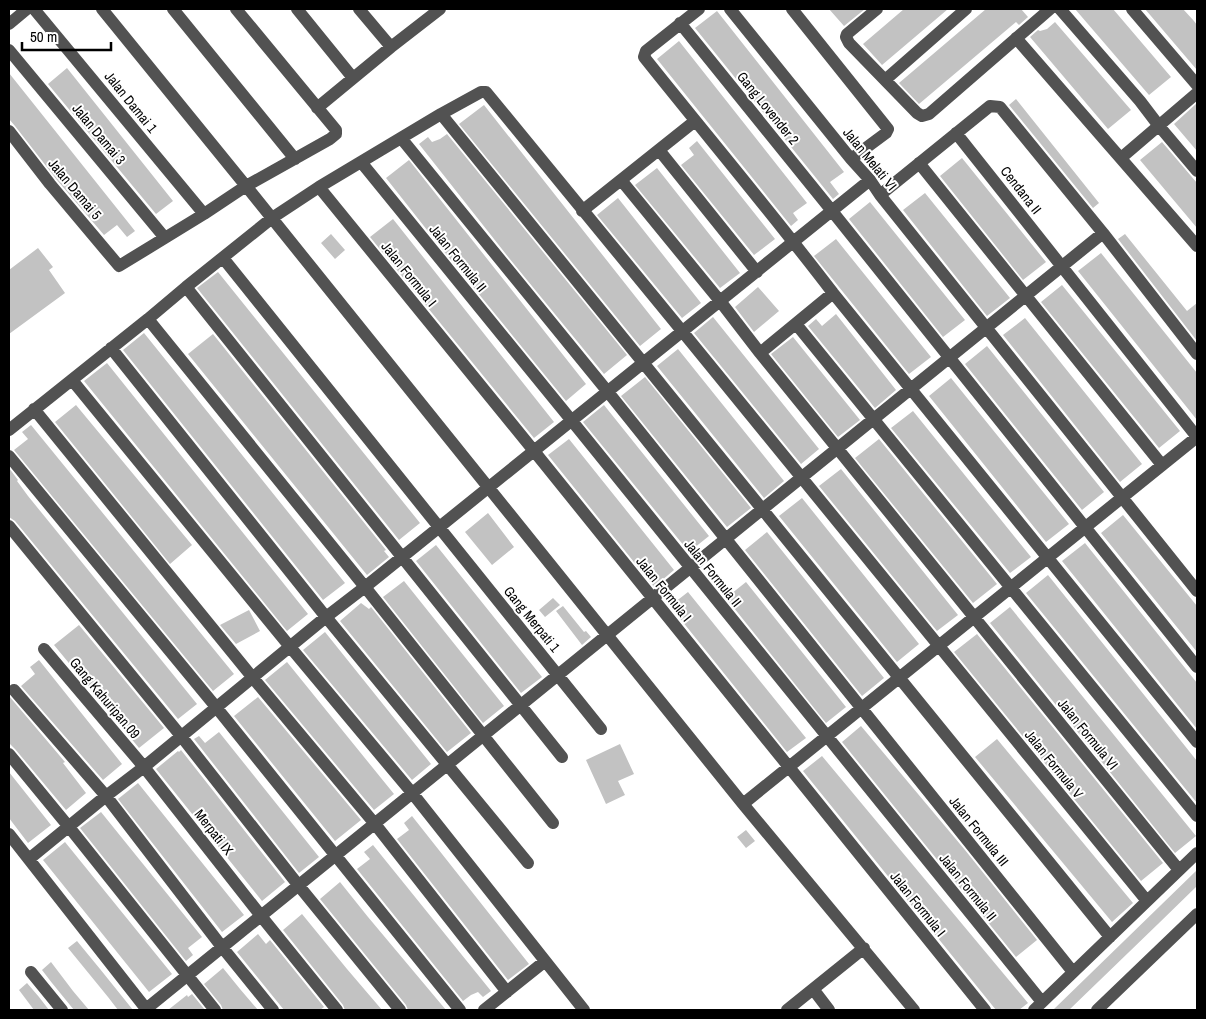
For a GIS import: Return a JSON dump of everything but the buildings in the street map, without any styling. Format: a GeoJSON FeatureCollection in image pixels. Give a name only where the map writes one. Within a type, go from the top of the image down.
{"type":"FeatureCollection","features":[{"type":"Feature","properties":{"kind":"street"},"geometry":{"type":"LineString","coordinates":[[9,24],[27,9]]}},
{"type":"Feature","properties":{"kind":"street","name":"Jalan Damai 1"},"geometry":{"type":"LineString","coordinates":[[34,9],[204,214]]}},
{"type":"Feature","properties":{"kind":"street"},"geometry":{"type":"LineString","coordinates":[[102,9],[743,804],[914,1010]]}},
{"type":"Feature","properties":{"kind":"street"},"geometry":{"type":"LineString","coordinates":[[172,9],[294,158]]}},
{"type":"Feature","properties":{"kind":"street"},"geometry":{"type":"LineString","coordinates":[[165,238],[204,214],[250,191],[294,158],[336,134],[336,130],[236,9]]}},
{"type":"Feature","properties":{"kind":"street"},"geometry":{"type":"LineString","coordinates":[[296,9],[353,78]]}},
{"type":"Feature","properties":{"kind":"street"},"geometry":{"type":"LineString","coordinates":[[359,9],[391,46]]}},
{"type":"Feature","properties":{"kind":"street"},"geometry":{"type":"LineString","coordinates":[[317,108],[391,46],[425,13],[440,9]]}},
{"type":"Feature","properties":{"kind":"street"},"geometry":{"type":"LineString","coordinates":[[699,9],[646,51],[644,57],[1197,742]]}},
{"type":"Feature","properties":{"kind":"street","name":"Jalan Melati VI"},"geometry":{"type":"LineString","coordinates":[[730,9],[870,180],[986,328],[1197,590]]}},
{"type":"Feature","properties":{"kind":"street"},"geometry":{"type":"LineString","coordinates":[[792,9],[888,129],[886,133],[851,159]]}},
{"type":"Feature","properties":{"kind":"street"},"geometry":{"type":"LineString","coordinates":[[877,9],[847,34],[846,37],[849,43],[922,116],[929,114],[1050,9]]}},
{"type":"Feature","properties":{"kind":"street"},"geometry":{"type":"LineString","coordinates":[[885,80],[966,9]]}},
{"type":"Feature","properties":{"kind":"street"},"geometry":{"type":"LineString","coordinates":[[1060,9],[1197,171]]}},
{"type":"Feature","properties":{"kind":"street"},"geometry":{"type":"LineString","coordinates":[[1132,9],[1197,84]]}},
{"type":"Feature","properties":{"kind":"street","name":"Gang Lovender 2"},"geometry":{"type":"LineString","coordinates":[[680,24],[1197,667]]}},
{"type":"Feature","properties":{"kind":"street"},"geometry":{"type":"LineString","coordinates":[[1016,38],[1197,246]]}},
{"type":"Feature","properties":{"kind":"street","name":"Jalan Damai 3"},"geometry":{"type":"LineString","coordinates":[[9,50],[165,238]]}},
{"type":"Feature","properties":{"kind":"street","name":"Jalan Formula V"},"geometry":{"type":"LineString","coordinates":[[441,114],[480,92],[486,92],[1147,901]]}},
{"type":"Feature","properties":{"kind":"street"},"geometry":{"type":"LineString","coordinates":[[1121,158],[1197,93]]}},
{"type":"Feature","properties":{"kind":"street"},"geometry":{"type":"LineString","coordinates":[[880,194],[990,106],[1000,107],[1103,233],[1197,354]]}},
{"type":"Feature","properties":{"kind":"street"},"geometry":{"type":"LineString","coordinates":[[9,430],[223,258],[268,214],[320,187],[441,114],[1110,937]]}},
{"type":"Feature","properties":{"kind":"street"},"geometry":{"type":"LineString","coordinates":[[582,211],[695,121]]}},
{"type":"Feature","properties":{"kind":"street","name":"Jalan Damai 5"},"geometry":{"type":"LineString","coordinates":[[9,130],[50,184],[119,266],[165,238]]}},
{"type":"Feature","properties":{"kind":"street","name":"Cendana II"},"geometry":{"type":"LineString","coordinates":[[956,133],[1197,437]]}},
{"type":"Feature","properties":{"kind":"street","name":"Jalan Formula III"},"geometry":{"type":"LineString","coordinates":[[401,138],[608,392],[1073,972]]}},
{"type":"Feature","properties":{"kind":"street"},"geometry":{"type":"LineString","coordinates":[[659,150],[757,272]]}},
{"type":"Feature","properties":{"kind":"street","name":"Jalan Formula II"},"geometry":{"type":"LineString","coordinates":[[361,162],[826,736],[1038,1006]]}},
{"type":"Feature","properties":{"kind":"street"},"geometry":{"type":"LineString","coordinates":[[919,162],[1162,465]]}},
{"type":"Feature","properties":{"kind":"street","name":"Jalan Formula VI"},"geometry":{"type":"LineString","coordinates":[[621,180],[1179,870]]}},
{"type":"Feature","properties":{"kind":"street"},"geometry":{"type":"LineString","coordinates":[[29,859],[870,180]]}},
{"type":"Feature","properties":{"kind":"street","name":"Jalan Formula I"},"geometry":{"type":"LineString","coordinates":[[320,187],[984,1010]]}},
{"type":"Feature","properties":{"kind":"street"},"geometry":{"type":"LineString","coordinates":[[9,834],[147,1010],[222,947],[1103,233]]}},
{"type":"Feature","properties":{"kind":"street","name":"Gang Merpati 1"},"geometry":{"type":"LineString","coordinates":[[223,258],[601,729]]}},
{"type":"Feature","properties":{"kind":"street"},"geometry":{"type":"LineString","coordinates":[[186,287],[562,757]]}},
{"type":"Feature","properties":{"kind":"street"},"geometry":{"type":"LineString","coordinates":[[760,353],[833,293]]}},
{"type":"Feature","properties":{"kind":"street"},"geometry":{"type":"LineString","coordinates":[[148,319],[553,823]]}},
{"type":"Feature","properties":{"kind":"street"},"geometry":{"type":"LineString","coordinates":[[796,324],[1197,816]]}},
{"type":"Feature","properties":{"kind":"street"},"geometry":{"type":"LineString","coordinates":[[111,348],[326,618],[528,863]]}},
{"type":"Feature","properties":{"kind":"street"},"geometry":{"type":"LineString","coordinates":[[72,380],[413,794],[544,962],[584,1010]]}},
{"type":"Feature","properties":{"kind":"street"},"geometry":{"type":"LineString","coordinates":[[34,409],[253,678],[375,824],[507,992]]}},
{"type":"Feature","properties":{"kind":"street"},"geometry":{"type":"LineString","coordinates":[[743,804],[1197,437]]}},
{"type":"Feature","properties":{"kind":"street"},"geometry":{"type":"LineString","coordinates":[[9,456],[216,707],[460,1010]]}},
{"type":"Feature","properties":{"kind":"street"},"geometry":{"type":"LineString","coordinates":[[9,526],[181,736],[298,886],[400,1010]]}},
{"type":"Feature","properties":{"kind":"street","name":"Gang Kahuripan.09"},"geometry":{"type":"LineString","coordinates":[[44,649],[144,767]]}},
{"type":"Feature","properties":{"kind":"street"},"geometry":{"type":"LineString","coordinates":[[14,690],[106,796],[273,1010]]}},
{"type":"Feature","properties":{"kind":"street"},"geometry":{"type":"LineString","coordinates":[[9,754],[215,1010]]}},
{"type":"Feature","properties":{"kind":"street","name":"Merpati IX"},"geometry":{"type":"LineString","coordinates":[[144,767],[337,1010]]}},
{"type":"Feature","properties":{"kind":"street"},"geometry":{"type":"LineString","coordinates":[[1038,1006],[1197,853]]}},
{"type":"Feature","properties":{"kind":"street"},"geometry":{"type":"LineString","coordinates":[[1097,1010],[1197,914]]}},
{"type":"Feature","properties":{"kind":"street"},"geometry":{"type":"LineString","coordinates":[[787,1010],[864,948]]}},
{"type":"Feature","properties":{"kind":"street"},"geometry":{"type":"LineString","coordinates":[[484,1010],[544,962]]}},
{"type":"Feature","properties":{"kind":"street"},"geometry":{"type":"LineString","coordinates":[[31,972],[62,1010]]}},
{"type":"Feature","properties":{"kind":"street"},"geometry":{"type":"LineString","coordinates":[[813,989],[829,1010]]}}]}
